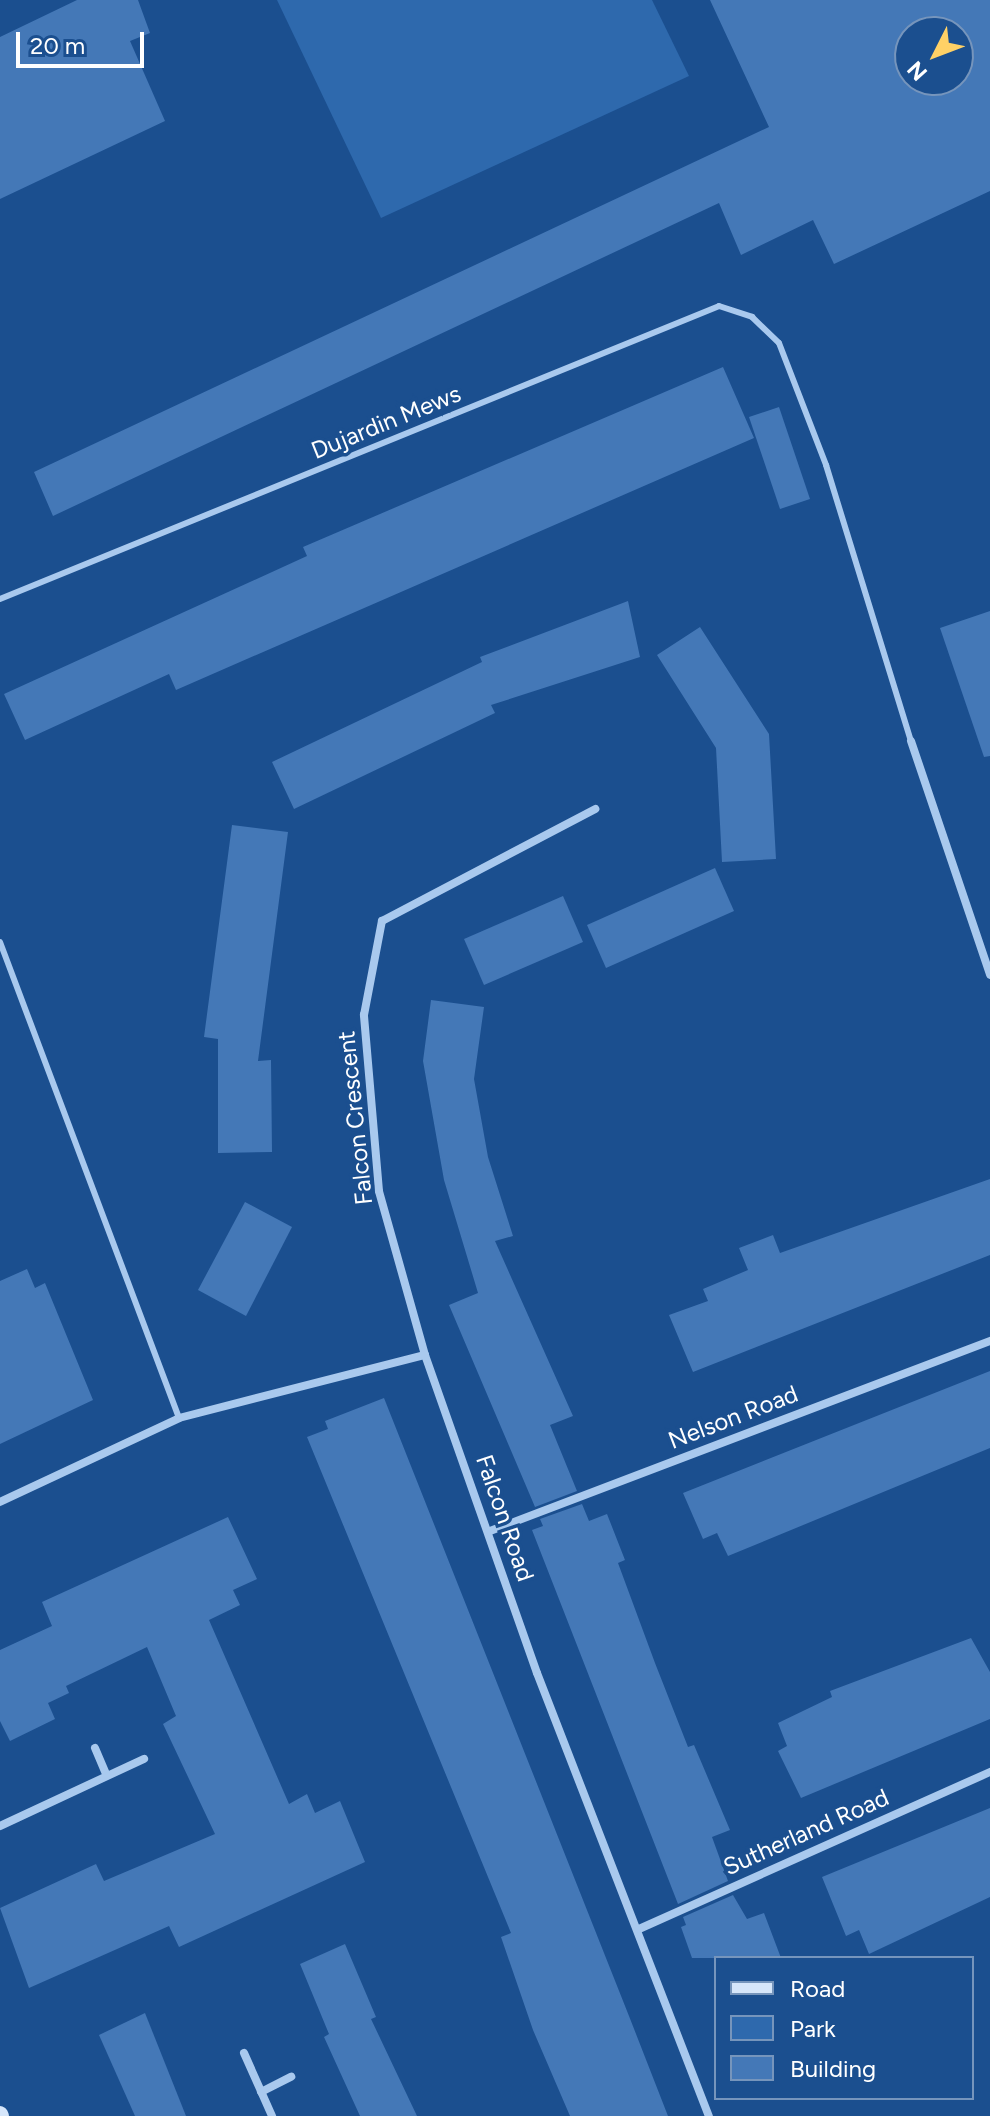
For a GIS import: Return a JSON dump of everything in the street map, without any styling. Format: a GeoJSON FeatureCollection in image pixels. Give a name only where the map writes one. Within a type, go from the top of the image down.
{"type":"FeatureCollection","features":[{"type":"Feature","properties":{"kind":"street"},"geometry":{"type":"LineString","coordinates":[[911,741],[990,975]]}},
{"type":"Feature","properties":{"kind":"street","name":"Falcon Crescent"},"geometry":{"type":"LineString","coordinates":[[425,1355],[379,1191],[364,1015],[382,921],[595,809]]}},
{"type":"Feature","properties":{"kind":"street","name":"Nelson Road"},"geometry":{"type":"LineString","coordinates":[[490,1531],[990,1341]]}},
{"type":"Feature","properties":{"kind":"street"},"geometry":{"type":"LineString","coordinates":[[0,1502],[179,1418],[425,1355]]}},
{"type":"Feature","properties":{"kind":"street","name":"Falcon Road"},"geometry":{"type":"LineString","coordinates":[[425,1355],[490,1531],[537,1673],[639,1929],[709,2116]]}},
{"type":"Feature","properties":{"kind":"street"},"geometry":{"type":"LineString","coordinates":[[95,1748],[107,1776]]}},
{"type":"Feature","properties":{"kind":"street"},"geometry":{"type":"LineString","coordinates":[[0,1826],[144,1759]]}},
{"type":"Feature","properties":{"kind":"street","name":"Sutherland Road"},"geometry":{"type":"LineString","coordinates":[[639,1929],[990,1772]]}},
{"type":"Feature","properties":{"kind":"street"},"geometry":{"type":"LineString","coordinates":[[244,2053],[272,2116]]}},
{"type":"Feature","properties":{"kind":"street"},"geometry":{"type":"LineString","coordinates":[[261,2092],[291,2077]]}},
{"type":"Feature","properties":{"kind":"lane","name":"Dujardin Mews"},"geometry":{"type":"LineString","coordinates":[[0,599],[719,306],[752,317],[779,343],[826,465],[911,741]]}},
{"type":"Feature","properties":{"kind":"lane"},"geometry":{"type":"LineString","coordinates":[[0,942],[179,1418]]}},
{"type":"Feature","properties":{"kind":"green space"},"geometry":{"type":"Polygon","coordinates":[[[277,0],[652,0],[689,76],[381,218],[277,0]]]}},
{"type":"Feature","properties":{"kind":"building"},"geometry":{"type":"Polygon","coordinates":[[[77,0],[138,0],[150,33],[130,41],[165,121],[0,199],[0,37],[77,0]]]}},
{"type":"Feature","properties":{"kind":"building"},"geometry":{"type":"Polygon","coordinates":[[[710,0],[990,0],[990,191],[834,264],[813,220],[741,255],[719,203],[53,516],[34,472],[769,127],[710,0]]]}},
{"type":"Feature","properties":{"kind":"building"},"geometry":{"type":"Polygon","coordinates":[[[723,367],[754,438],[176,690],[169,674],[25,740],[4,694],[307,556],[303,547],[723,367]]]}},
{"type":"Feature","properties":{"kind":"building"},"geometry":{"type":"Polygon","coordinates":[[[779,407],[810,499],[780,509],[749,417],[779,407]]]}},
{"type":"Feature","properties":{"kind":"building"},"geometry":{"type":"Polygon","coordinates":[[[628,601],[640,657],[491,705],[495,713],[294,809],[272,762],[482,662],[480,657],[628,601]]]}},
{"type":"Feature","properties":{"kind":"building"},"geometry":{"type":"Polygon","coordinates":[[[990,611],[990,756],[984,757],[940,628],[990,611]]]}},
{"type":"Feature","properties":{"kind":"building"},"geometry":{"type":"Polygon","coordinates":[[[700,627],[769,734],[776,859],[722,862],[716,748],[657,655],[700,627]]]}},
{"type":"Feature","properties":{"kind":"building"},"geometry":{"type":"Polygon","coordinates":[[[232,825],[288,832],[258,1061],[271,1060],[272,1152],[218,1153],[218,1039],[204,1037],[232,825]]]}},
{"type":"Feature","properties":{"kind":"building"},"geometry":{"type":"Polygon","coordinates":[[[715,868],[734,911],[606,968],[587,925],[715,868]]]}},
{"type":"Feature","properties":{"kind":"building"},"geometry":{"type":"Polygon","coordinates":[[[563,896],[583,942],[484,985],[464,939],[563,896]]]}},
{"type":"Feature","properties":{"kind":"building"},"geometry":{"type":"Polygon","coordinates":[[[431,1000],[484,1007],[474,1079],[488,1157],[513,1236],[495,1241],[573,1416],[550,1425],[577,1491],[535,1507],[449,1305],[478,1293],[444,1180],[423,1061],[431,1000]]]}},
{"type":"Feature","properties":{"kind":"building"},"geometry":{"type":"Polygon","coordinates":[[[990,1179],[990,1255],[693,1372],[669,1315],[708,1301],[703,1289],[748,1270],[739,1248],[773,1235],[780,1253],[990,1179]]]}},
{"type":"Feature","properties":{"kind":"building"},"geometry":{"type":"Polygon","coordinates":[[[245,1202],[292,1227],[246,1316],[198,1290],[245,1202]]]}},
{"type":"Feature","properties":{"kind":"building"},"geometry":{"type":"Polygon","coordinates":[[[27,1269],[35,1288],[45,1283],[93,1400],[0,1444],[0,1281],[27,1269]]]}},
{"type":"Feature","properties":{"kind":"building"},"geometry":{"type":"Polygon","coordinates":[[[990,1371],[990,1448],[728,1556],[717,1533],[703,1539],[683,1493],[990,1371]]]}},
{"type":"Feature","properties":{"kind":"building"},"geometry":{"type":"Polygon","coordinates":[[[384,1398],[668,2116],[570,2116],[533,2030],[501,1937],[511,1933],[307,1437],[328,1429],[325,1421],[384,1398]]]}},
{"type":"Feature","properties":{"kind":"building"},"geometry":{"type":"Polygon","coordinates":[[[582,1504],[589,1521],[607,1514],[625,1560],[618,1563],[655,1663],[688,1747],[694,1745],[730,1830],[712,1837],[728,1881],[678,1904],[532,1530],[543,1526],[540,1519],[582,1504]]]}},
{"type":"Feature","properties":{"kind":"building"},"geometry":{"type":"Polygon","coordinates":[[[228,1517],[257,1579],[233,1590],[240,1605],[209,1620],[289,1804],[307,1794],[315,1813],[340,1801],[365,1862],[179,1947],[169,1926],[29,1988],[0,1908],[96,1864],[104,1881],[215,1834],[163,1724],[176,1716],[147,1647],[66,1686],[69,1693],[48,1703],[55,1719],[10,1741],[0,1721],[0,1650],[52,1626],[42,1602],[228,1517]]]}},
{"type":"Feature","properties":{"kind":"building"},"geometry":{"type":"Polygon","coordinates":[[[971,1638],[990,1672],[990,1719],[801,1798],[778,1751],[787,1746],[778,1723],[832,1697],[830,1691],[971,1638]]]}},
{"type":"Feature","properties":{"kind":"building"},"geometry":{"type":"Polygon","coordinates":[[[990,1808],[990,1897],[869,1954],[859,1930],[846,1936],[822,1877],[990,1808]]]}},
{"type":"Feature","properties":{"kind":"building"},"geometry":{"type":"Polygon","coordinates":[[[733,1895],[747,1919],[764,1913],[780,1956],[692,1958],[681,1927],[686,1925],[683,1917],[733,1895]]]}},
{"type":"Feature","properties":{"kind":"building"},"geometry":{"type":"Polygon","coordinates":[[[345,1944],[376,2017],[371,2019],[417,2116],[360,2116],[324,2037],[329,2034],[300,1964],[345,1944]]]}},
{"type":"Feature","properties":{"kind":"building"},"geometry":{"type":"Polygon","coordinates":[[[145,2013],[186,2116],[135,2116],[99,2035],[145,2013]]]}}]}
